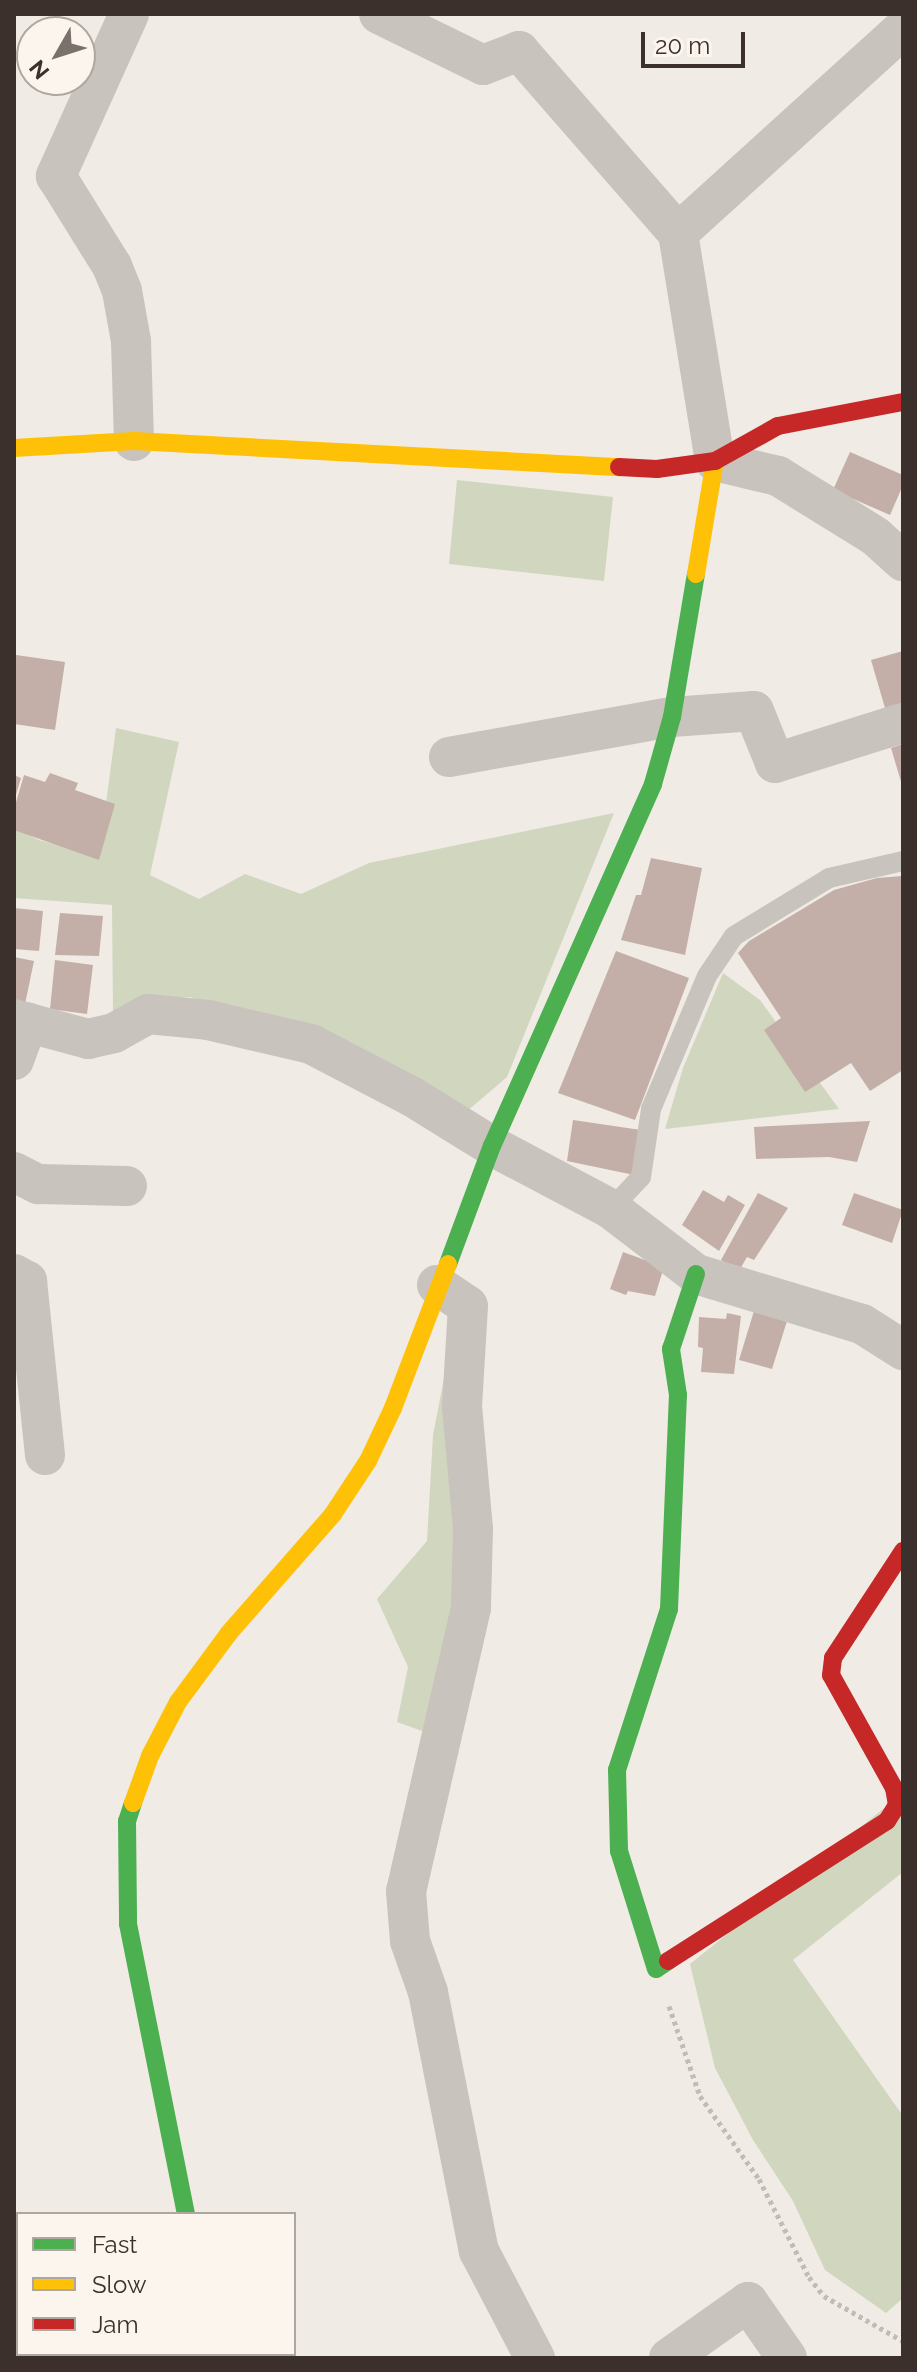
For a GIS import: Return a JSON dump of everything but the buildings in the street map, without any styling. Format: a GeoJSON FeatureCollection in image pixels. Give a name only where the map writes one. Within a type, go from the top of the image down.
{"type":"FeatureCollection","features":[{"type":"Feature","properties":{"kind":"street"},"geometry":{"type":"LineString","coordinates":[[129,14],[56,176],[112,266],[122,291],[131,341],[134,441]]}},
{"type":"Feature","properties":{"kind":"street"},"geometry":{"type":"LineString","coordinates":[[186,2212],[128,1924],[127,1821],[150,1756],[178,1702],[229,1633],[333,1514],[368,1461],[393,1408],[492,1146],[642,810],[672,717],[715,461],[678,233],[519,51],[483,65],[379,14]]}},
{"type":"Feature","properties":{"kind":"street"},"geometry":{"type":"LineString","coordinates":[[678,233],[903,29]]}},
{"type":"Feature","properties":{"kind":"street"},"geometry":{"type":"LineString","coordinates":[[14,448],[134,441],[657,469],[715,461],[778,426],[903,402]]}},
{"type":"Feature","properties":{"kind":"street"},"geometry":{"type":"LineString","coordinates":[[715,461],[778,476],[875,536],[903,561]]}},
{"type":"Feature","properties":{"kind":"street"},"geometry":{"type":"LineString","coordinates":[[449,757],[672,717],[754,711],[775,763],[903,723]]}},
{"type":"Feature","properties":{"kind":"street"},"geometry":{"type":"LineString","coordinates":[[14,1060],[21,1020],[88,1039],[114,1033],[148,1014],[208,1020],[311,1044],[411,1096],[492,1146],[611,1209],[696,1274],[862,1324],[903,1350]]}},
{"type":"Feature","properties":{"kind":"street"},"geometry":{"type":"LineString","coordinates":[[14,1172],[38,1184],[127,1186]]}},
{"type":"Feature","properties":{"kind":"street"},"geometry":{"type":"LineString","coordinates":[[14,1274],[27,1281],[45,1455]]}},
{"type":"Feature","properties":{"kind":"street"},"geometry":{"type":"LineString","coordinates":[[696,1274],[671,1349],[678,1395],[669,1609],[617,1770],[619,1851],[656,1969],[887,1821],[897,1805],[894,1788],[831,1675],[833,1658],[903,1551]]}},
{"type":"Feature","properties":{"kind":"street"},"geometry":{"type":"LineString","coordinates":[[437,1285],[468,1306],[462,1406],[473,1529],[471,1608],[406,1891],[410,1941],[428,1992],[479,2251],[535,2358]]}},
{"type":"Feature","properties":{"kind":"street"},"geometry":{"type":"LineString","coordinates":[[669,2358],[748,2302],[787,2358]]}},
{"type":"Feature","properties":{"kind":"lane"},"geometry":{"type":"LineString","coordinates":[[611,1209],[641,1177],[651,1109],[707,976],[734,936],[829,878],[903,861]]}},
{"type":"Feature","properties":{"kind":"path"},"geometry":{"type":"LineString","coordinates":[[656,1969],[700,2096],[759,2179],[809,2277],[824,2296],[903,2341]]}},
{"type":"Feature","properties":{"kind":"green space"},"geometry":{"type":"Polygon","coordinates":[[[457,480],[613,497],[604,581],[449,564],[457,480]]]}},
{"type":"Feature","properties":{"kind":"green space"},"geometry":{"type":"Polygon","coordinates":[[[116,728],[179,742],[150,875],[199,899],[245,874],[301,894],[369,863],[614,813],[507,1077],[466,1112],[190,997],[151,1001],[113,1014],[112,905],[14,898],[14,828],[39,840],[99,856],[116,728]]]}},
{"type":"Feature","properties":{"kind":"green space"},"geometry":{"type":"Polygon","coordinates":[[[723,973],[760,1000],[839,1109],[665,1129],[683,1068],[723,973]]]}},
{"type":"Feature","properties":{"kind":"green space"},"geometry":{"type":"Polygon","coordinates":[[[447,1363],[458,1606],[425,1732],[397,1722],[408,1667],[377,1599],[427,1541],[433,1435],[447,1363]]]}},
{"type":"Feature","properties":{"kind":"green space"},"geometry":{"type":"Polygon","coordinates":[[[903,1793],[903,1872],[793,1960],[903,2116],[903,2298],[886,2313],[825,2270],[793,2201],[753,2140],[715,2068],[690,1964],[903,1793]]]}},
{"type":"Feature","properties":{"kind":"traffic: fast"},"geometry":{"type":"LineString","coordinates":[[448,1264],[492,1146],[653,784],[672,717],[696,574]]}},
{"type":"Feature","properties":{"kind":"traffic: fast"},"geometry":{"type":"LineString","coordinates":[[668,1961],[656,1969],[619,1851],[617,1770],[669,1609],[678,1395],[671,1349],[696,1274]]}},
{"type":"Feature","properties":{"kind":"traffic: fast"},"geometry":{"type":"LineString","coordinates":[[133,1803],[127,1821],[128,1924],[186,2212]]}},
{"type":"Feature","properties":{"kind":"traffic: slow"},"geometry":{"type":"LineString","coordinates":[[14,448],[134,441],[619,467]]}},
{"type":"Feature","properties":{"kind":"traffic: slow"},"geometry":{"type":"LineString","coordinates":[[696,574],[715,461]]}},
{"type":"Feature","properties":{"kind":"traffic: slow"},"geometry":{"type":"LineString","coordinates":[[133,1803],[150,1756],[178,1702],[229,1633],[333,1514],[368,1461],[393,1408],[448,1264]]}},
{"type":"Feature","properties":{"kind":"traffic: jam"},"geometry":{"type":"LineString","coordinates":[[619,467],[657,469],[715,461],[778,426],[903,402]]}},
{"type":"Feature","properties":{"kind":"traffic: jam"},"geometry":{"type":"LineString","coordinates":[[668,1961],[887,1821],[897,1805],[894,1788],[831,1675],[833,1658],[903,1551]]}}]}
